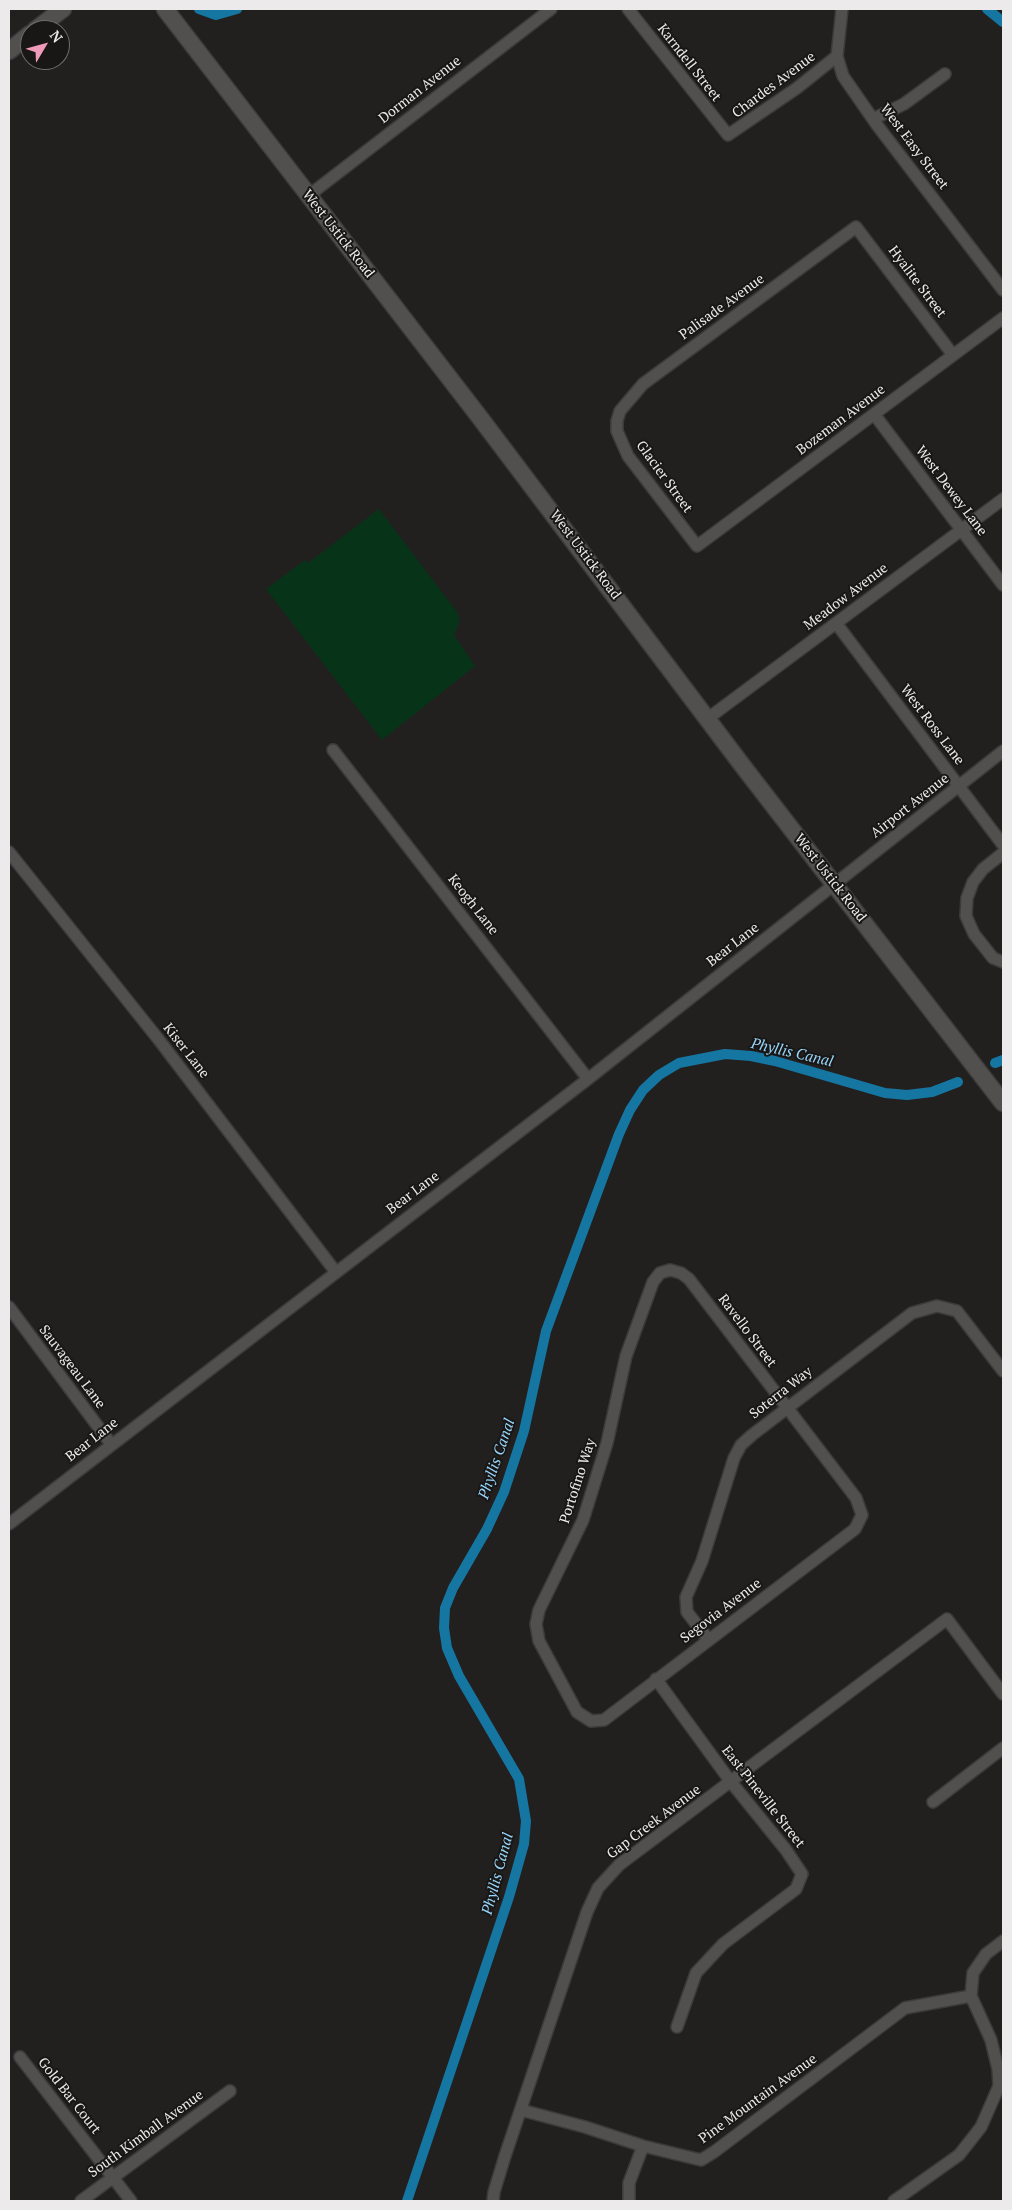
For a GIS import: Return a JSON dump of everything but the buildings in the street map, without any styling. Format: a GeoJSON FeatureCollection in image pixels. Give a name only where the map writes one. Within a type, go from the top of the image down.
{"type":"FeatureCollection","features":[{"type":"Feature","properties":{"kind":"main road"},"geometry":{"type":"LineString","coordinates":[[48,20],[63,9]]}},
{"type":"Feature","properties":{"kind":"main road","name":"West Ustick Road"},"geometry":{"type":"LineString","coordinates":[[164,9],[481,419],[707,719],[1003,1103]]}},
{"type":"Feature","properties":{"kind":"main road"},"geometry":{"type":"LineString","coordinates":[[9,50],[20,42]]}},
{"type":"Feature","properties":{"kind":"street","name":"Dorman Avenue"},"geometry":{"type":"LineString","coordinates":[[308,196],[551,9]]}},
{"type":"Feature","properties":{"kind":"street","name":"Karndell Street"},"geometry":{"type":"LineString","coordinates":[[628,9],[728,135]]}},
{"type":"Feature","properties":{"kind":"street","name":"West Easy Street"},"geometry":{"type":"LineString","coordinates":[[842,9],[837,56],[843,76],[873,119],[1003,290]]}},
{"type":"Feature","properties":{"kind":"street","name":"Chardes Avenue"},"geometry":{"type":"LineString","coordinates":[[728,135],[797,88],[837,56]]}},
{"type":"Feature","properties":{"kind":"street"},"geometry":{"type":"LineString","coordinates":[[873,119],[904,104],[945,74]]}},
{"type":"Feature","properties":{"kind":"street","name":"Hyalite Street"},"geometry":{"type":"LineString","coordinates":[[856,227],[953,355]]}},
{"type":"Feature","properties":{"kind":"street","name":"Palisade Avenue"},"geometry":{"type":"LineString","coordinates":[[617,421],[625,403],[643,384],[856,227]]}},
{"type":"Feature","properties":{"kind":"street","name":"Bozeman Avenue"},"geometry":{"type":"LineString","coordinates":[[697,546],[1003,318]]}},
{"type":"Feature","properties":{"kind":"street","name":"West Dewey Lane"},"geometry":{"type":"LineString","coordinates":[[874,414],[1003,586]]}},
{"type":"Feature","properties":{"kind":"street","name":"Glacier Street"},"geometry":{"type":"LineString","coordinates":[[617,421],[617,431],[628,456],[697,546]]}},
{"type":"Feature","properties":{"kind":"street","name":"Meadow Avenue"},"geometry":{"type":"LineString","coordinates":[[707,719],[1003,499]]}},
{"type":"Feature","properties":{"kind":"street","name":"West Ross Lane"},"geometry":{"type":"LineString","coordinates":[[836,623],[1003,845]]}},
{"type":"Feature","properties":{"kind":"street","name":"Keogh Lane"},"geometry":{"type":"LineString","coordinates":[[334,750],[588,1079]]}},
{"type":"Feature","properties":{"kind":"street","name":"Airport Avenue"},"geometry":{"type":"LineString","coordinates":[[835,884],[1003,751]]}},
{"type":"Feature","properties":{"kind":"street","name":"Kiser Lane"},"geometry":{"type":"LineString","coordinates":[[9,852],[159,1040],[336,1271]]}},
{"type":"Feature","properties":{"kind":"street"},"geometry":{"type":"LineString","coordinates":[[1003,853],[983,869],[973,882],[967,898],[966,916],[974,934],[993,958],[1003,962]]}},
{"type":"Feature","properties":{"kind":"street","name":"Bear Lane"},"geometry":{"type":"LineString","coordinates":[[9,1524],[588,1079],[835,884]]}},
{"type":"Feature","properties":{"kind":"street","name":"Ravello Street"},"geometry":{"type":"LineString","coordinates":[[670,1270],[681,1272],[689,1279],[856,1498],[862,1515]]}},
{"type":"Feature","properties":{"kind":"street","name":"Portofino Way"},"geometry":{"type":"LineString","coordinates":[[591,1721],[577,1712],[539,1641],[536,1624],[539,1610],[583,1520],[607,1443],[626,1356],[653,1282],[660,1273],[670,1270]]}},
{"type":"Feature","properties":{"kind":"street","name":"Soterra Way"},"geometry":{"type":"LineString","coordinates":[[708,1639],[687,1612],[686,1597],[702,1561],[734,1458],[741,1445],[752,1435],[912,1313],[937,1306],[957,1311],[1003,1371]]}},
{"type":"Feature","properties":{"kind":"street","name":"Sauvageau Lane"},"geometry":{"type":"LineString","coordinates":[[9,1307],[111,1444]]}},
{"type":"Feature","properties":{"kind":"street","name":"Segovia Avenue"},"geometry":{"type":"LineString","coordinates":[[591,1721],[604,1720],[855,1528],[862,1515]]}},
{"type":"Feature","properties":{"kind":"street","name":"Gap Creek Avenue"},"geometry":{"type":"LineString","coordinates":[[493,2201],[497,2183],[587,1912],[598,1888],[619,1865],[947,1619],[1003,1694]]}},
{"type":"Feature","properties":{"kind":"street","name":"East Pineville Street"},"geometry":{"type":"LineString","coordinates":[[656,1679],[731,1782],[786,1850],[802,1874],[796,1889],[723,1944],[696,1973],[677,2027]]}},
{"type":"Feature","properties":{"kind":"street"},"geometry":{"type":"LineString","coordinates":[[933,1802],[1003,1748]]}},
{"type":"Feature","properties":{"kind":"street"},"geometry":{"type":"LineString","coordinates":[[894,2201],[959,2155],[981,2127],[1001,2086],[991,2040],[970,1996],[973,1974],[986,1954],[1003,1941]]}},
{"type":"Feature","properties":{"kind":"street","name":"Pine Mountain Avenue"},"geometry":{"type":"LineString","coordinates":[[521,2110],[585,2127],[643,2146],[701,2160],[905,2008],[970,1996]]}},
{"type":"Feature","properties":{"kind":"street","name":"Gold Bar Court"},"geometry":{"type":"LineString","coordinates":[[20,2057],[131,2201]]}},
{"type":"Feature","properties":{"kind":"street","name":"South Kimball Avenue"},"geometry":{"type":"LineString","coordinates":[[81,2201],[112,2176],[230,2091]]}},
{"type":"Feature","properties":{"kind":"street"},"geometry":{"type":"LineString","coordinates":[[629,2201],[629,2183],[643,2146]]}},
{"type":"Feature","properties":{"kind":"green space"},"geometry":{"type":"Polygon","coordinates":[[[379,509],[459,616],[459,623],[454,635],[475,666],[382,740],[266,589],[305,560],[308,563],[379,509]]]}},
{"type":"Feature","properties":{"kind":"waterway","name":"Phyllis Canal"},"geometry":{"type":"LineString","coordinates":[[199,9],[216,15],[237,9]]}},
{"type":"Feature","properties":{"kind":"waterway","name":"Phyllis Canal"},"geometry":{"type":"LineString","coordinates":[[987,9],[1003,22]]}},
{"type":"Feature","properties":{"kind":"waterway","name":"Phyllis Canal"},"geometry":{"type":"LineString","coordinates":[[407,2201],[509,1897],[524,1844],[526,1821],[519,1779],[459,1676],[447,1648],[444,1628],[445,1608],[453,1588],[487,1529],[504,1492],[524,1431],[546,1331],[619,1134],[630,1110],[643,1090],[659,1075],[679,1063],[725,1054],[751,1056],[775,1061],[885,1093],[907,1095],[932,1092],[958,1082]]}},
{"type":"Feature","properties":{"kind":"waterway","name":"Phyllis Canal"},"geometry":{"type":"LineString","coordinates":[[995,1063],[1003,1060]]}}]}
